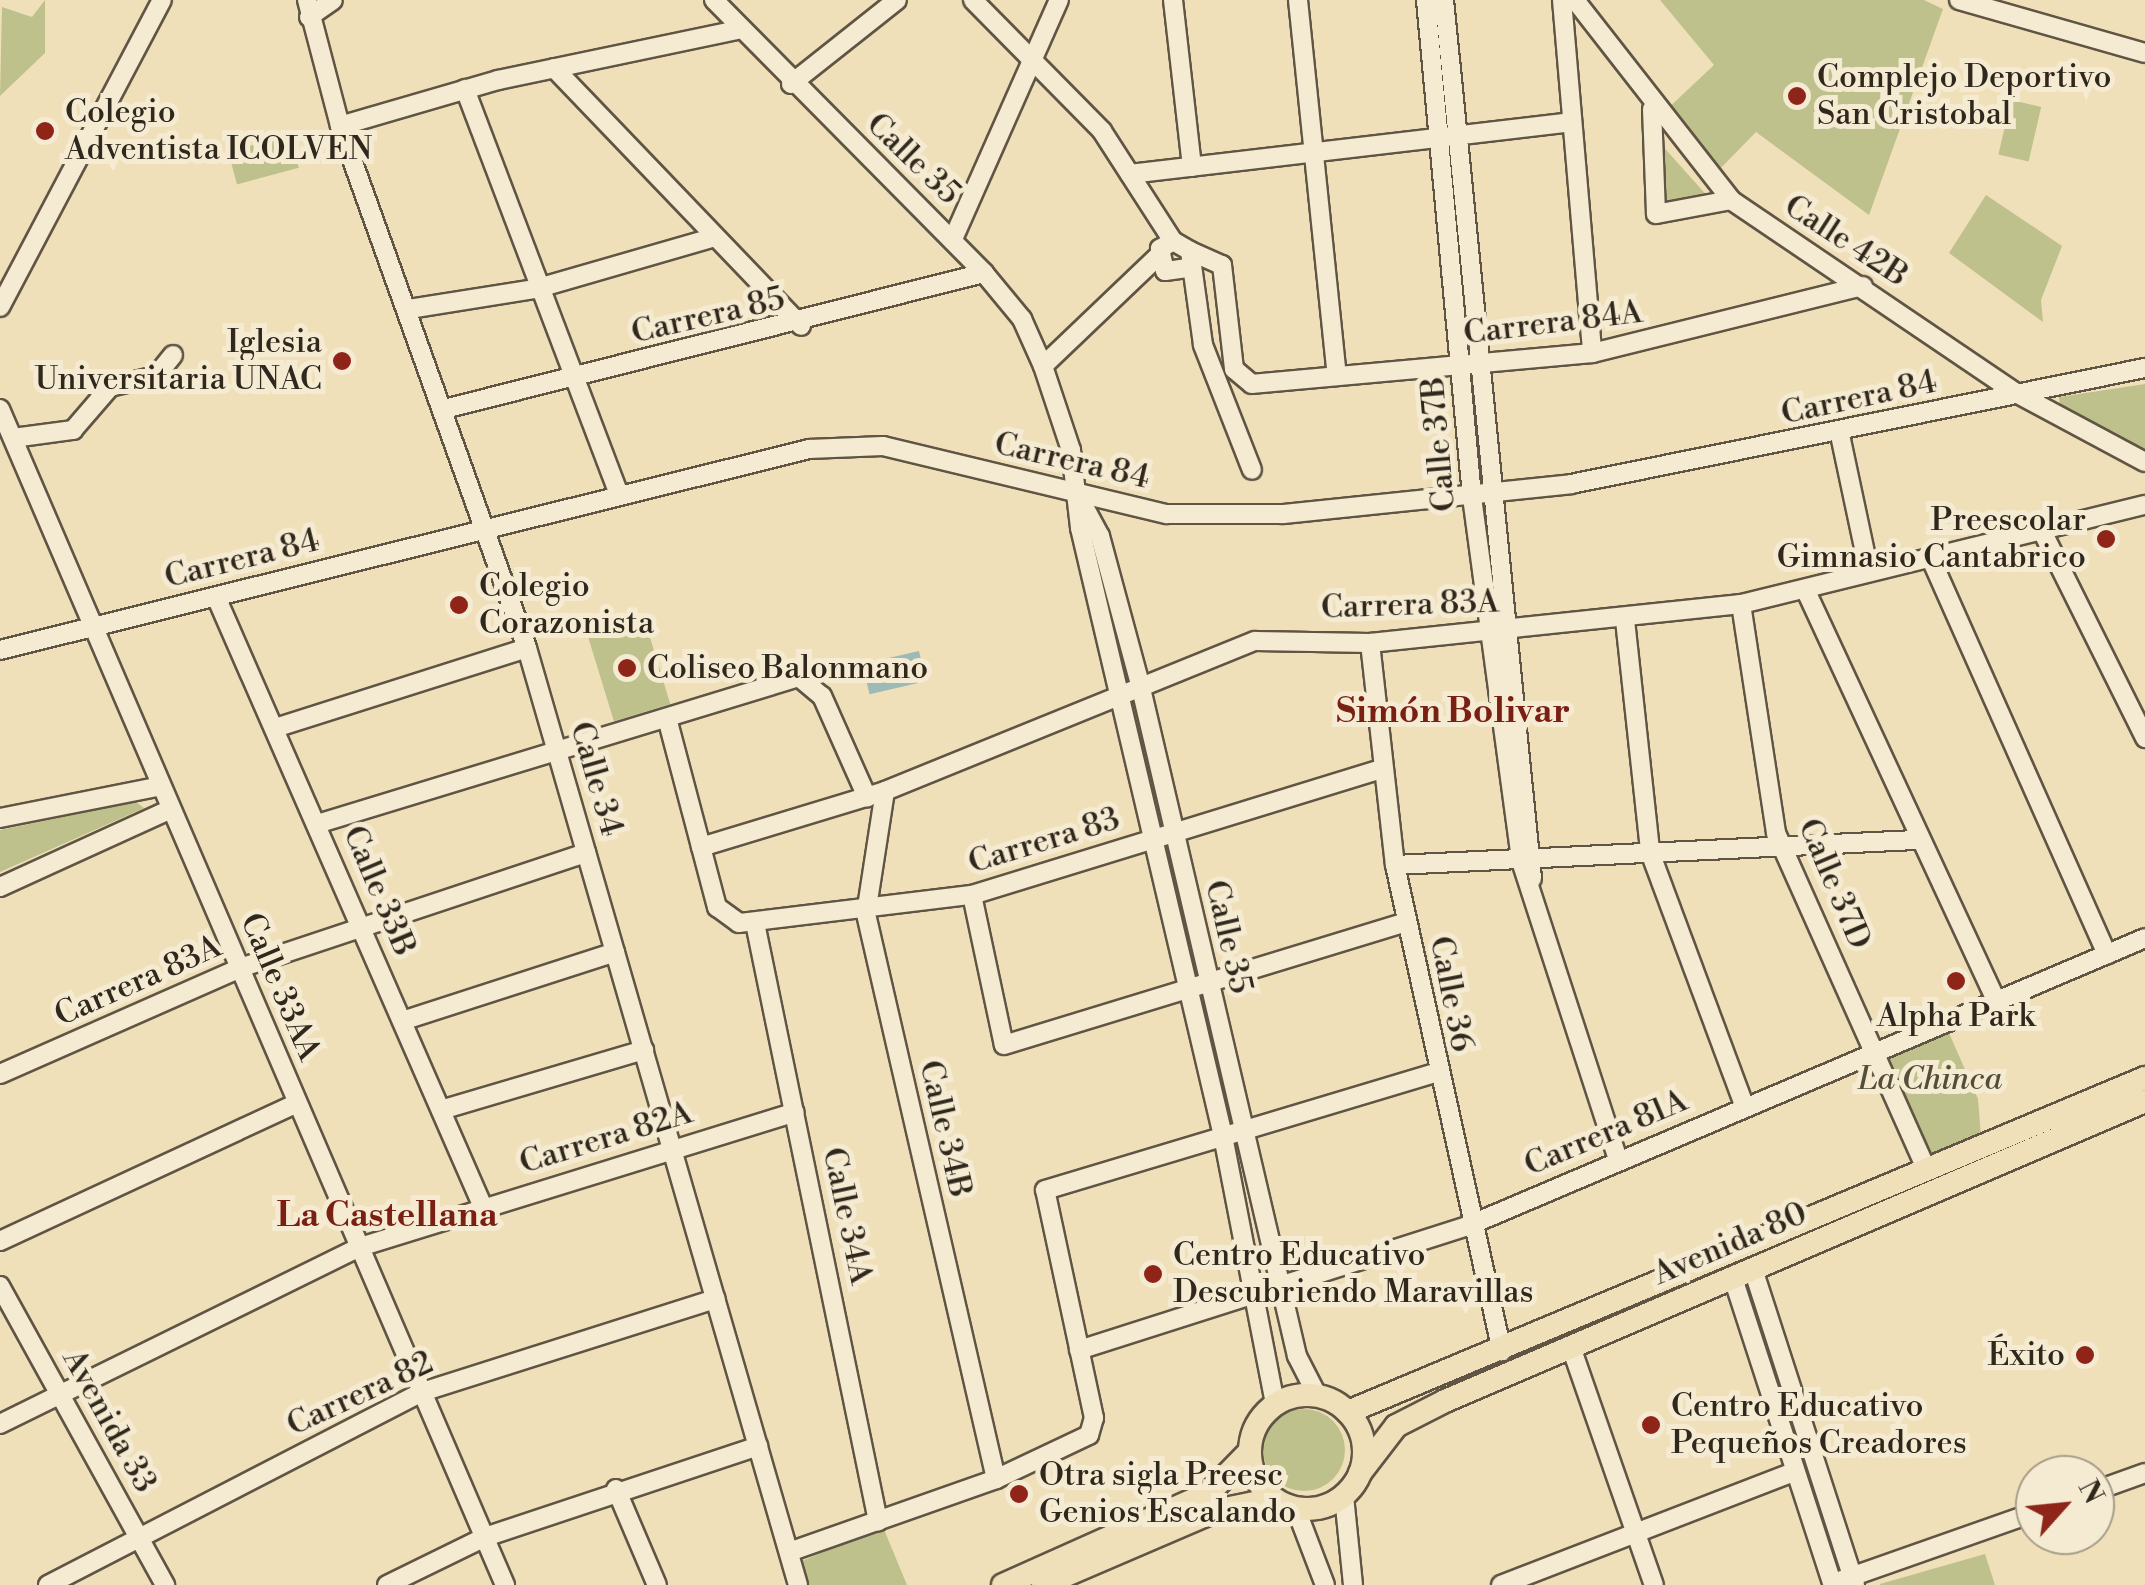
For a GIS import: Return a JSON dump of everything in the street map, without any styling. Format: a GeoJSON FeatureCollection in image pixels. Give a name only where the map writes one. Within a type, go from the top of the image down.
{"type":"FeatureCollection","features":[{"type":"Feature","properties":{"kind":"main road","name":"Avenida 80"},"geometry":{"type":"LineString","coordinates":[[1348,1412],[1502,1351],[2145,1078]]}},
{"type":"Feature","properties":{"kind":"main road","name":"Avenida 80"},"geometry":{"type":"LineString","coordinates":[[1360,1474],[1396,1426],[2145,1101]]}},
{"type":"Feature","properties":{"kind":"main road"},"geometry":{"type":"LineString","coordinates":[[1003,1585],[1209,1493],[1249,1452],[1275,1404],[1317,1395],[1348,1412],[1364,1446],[1360,1474],[1344,1496],[1296,1508],[1274,1499],[1215,1511],[1043,1585]]}},
{"type":"Feature","properties":{"kind":"main road"},"geometry":{"type":"LineString","coordinates":[[1249,1452],[1274,1499]]}},
{"type":"Feature","properties":{"kind":"street"},"geometry":{"type":"LineString","coordinates":[[0,307],[162,0]]}},
{"type":"Feature","properties":{"kind":"street"},"geometry":{"type":"LineString","coordinates":[[308,8],[333,0]]}},
{"type":"Feature","properties":{"kind":"street","name":"Calle 35"},"geometry":{"type":"LineString","coordinates":[[714,0],[737,30],[791,84],[954,239],[1022,318],[1042,366],[1077,494],[1119,693],[1223,1136],[1275,1404]]}},
{"type":"Feature","properties":{"kind":"street"},"geometry":{"type":"LineString","coordinates":[[791,84],[898,0]]}},
{"type":"Feature","properties":{"kind":"street"},"geometry":{"type":"LineString","coordinates":[[973,0],[1033,58],[1130,174],[1188,259],[1203,345],[1252,470]]}},
{"type":"Feature","properties":{"kind":"street"},"geometry":{"type":"LineString","coordinates":[[954,239],[1059,0]]}},
{"type":"Feature","properties":{"kind":"street"},"geometry":{"type":"LineString","coordinates":[[1173,0],[1192,167]]}},
{"type":"Feature","properties":{"kind":"street"},"geometry":{"type":"LineString","coordinates":[[1298,0],[1337,376]]}},
{"type":"Feature","properties":{"kind":"street","name":"Calle 37B"},"geometry":{"type":"LineString","coordinates":[[1426,0],[1448,136],[1472,364],[1511,631],[1530,867]]}},
{"type":"Feature","properties":{"kind":"street","name":"Calle 37B"},"geometry":{"type":"LineString","coordinates":[[1444,0],[1448,136]]}},
{"type":"Feature","properties":{"kind":"street"},"geometry":{"type":"LineString","coordinates":[[1562,0],[1592,353]]}},
{"type":"Feature","properties":{"kind":"street","name":"Calle 42B"},"geometry":{"type":"LineString","coordinates":[[1575,0],[1652,109],[1731,200],[2018,394],[2145,462]]}},
{"type":"Feature","properties":{"kind":"street"},"geometry":{"type":"LineString","coordinates":[[1960,0],[2145,54]]}},
{"type":"Feature","properties":{"kind":"street","name":"Calle 34"},"geometry":{"type":"LineString","coordinates":[[308,8],[340,126],[488,526],[527,648],[798,1585]]}},
{"type":"Feature","properties":{"kind":"street"},"geometry":{"type":"LineString","coordinates":[[340,126],[465,89],[737,30]]}},
{"type":"Feature","properties":{"kind":"street"},"geometry":{"type":"LineString","coordinates":[[554,68],[801,326]]}},
{"type":"Feature","properties":{"kind":"street"},"geometry":{"type":"LineString","coordinates":[[465,89],[535,290],[618,491]]}},
{"type":"Feature","properties":{"kind":"street"},"geometry":{"type":"LineString","coordinates":[[1652,109],[1656,214],[1731,200]]}},
{"type":"Feature","properties":{"kind":"street"},"geometry":{"type":"LineString","coordinates":[[1130,174],[1313,149],[1570,122]]}},
{"type":"Feature","properties":{"kind":"street"},"geometry":{"type":"LineString","coordinates":[[408,309],[535,290],[715,236]]}},
{"type":"Feature","properties":{"kind":"street"},"geometry":{"type":"LineString","coordinates":[[1042,366],[1173,240]]}},
{"type":"Feature","properties":{"kind":"street"},"geometry":{"type":"LineString","coordinates":[[1158,256],[1171,274],[1188,259]]}},
{"type":"Feature","properties":{"kind":"street","name":"Carrera 84A"},"geometry":{"type":"LineString","coordinates":[[1188,259],[1218,260],[1234,369],[1246,382],[1592,353],[1863,286]]}},
{"type":"Feature","properties":{"kind":"street","name":"Carrera 85"},"geometry":{"type":"LineString","coordinates":[[444,409],[801,326],[984,273]]}},
{"type":"Feature","properties":{"kind":"street"},"geometry":{"type":"LineString","coordinates":[[12,438],[73,430],[110,387],[156,376],[173,355]]}},
{"type":"Feature","properties":{"kind":"street","name":"Calle 37B"},"geometry":{"type":"LineString","coordinates":[[1472,364],[1472,497],[1489,633],[1530,867],[1618,1159]]}},
{"type":"Feature","properties":{"kind":"street","name":"Carrera 84"},"geometry":{"type":"LineString","coordinates":[[0,650],[217,599],[618,491],[860,443],[1077,494],[1192,516],[1494,496],[1840,436],[2145,368]]}},
{"type":"Feature","properties":{"kind":"street","name":"Calle 33AA"},"geometry":{"type":"LineString","coordinates":[[0,411],[505,1585]]}},
{"type":"Feature","properties":{"kind":"street"},"geometry":{"type":"LineString","coordinates":[[1840,436],[1868,572]]}},
{"type":"Feature","properties":{"kind":"street","name":"Calle 35"},"geometry":{"type":"LineString","coordinates":[[1077,494],[1100,536],[1140,684],[1281,1287],[1317,1395]]}},
{"type":"Feature","properties":{"kind":"street","name":"Carrera 83A"},"geometry":{"type":"LineString","coordinates":[[701,848],[876,794],[1140,684],[1273,638],[1370,643],[1624,620],[1741,604],[1806,591],[1868,572],[2044,535],[2145,505]]}},
{"type":"Feature","properties":{"kind":"street"},"geometry":{"type":"LineString","coordinates":[[2044,535],[2145,738]]}},
{"type":"Feature","properties":{"kind":"street"},"geometry":{"type":"LineString","coordinates":[[1931,559],[2107,954]]}},
{"type":"Feature","properties":{"kind":"street"},"geometry":{"type":"LineString","coordinates":[[1806,591],[1915,840],[1996,1000]]}},
{"type":"Feature","properties":{"kind":"street","name":"Calle 33B"},"geometry":{"type":"LineString","coordinates":[[217,599],[484,1207]]}},
{"type":"Feature","properties":{"kind":"street","name":"Calle 37D"},"geometry":{"type":"LineString","coordinates":[[1741,604],[1784,849],[1927,1170]]}},
{"type":"Feature","properties":{"kind":"street"},"geometry":{"type":"LineString","coordinates":[[1624,620],[1650,852],[1745,1107]]}},
{"type":"Feature","properties":{"kind":"street","name":"Calle 36"},"geometry":{"type":"LineString","coordinates":[[1370,643],[1395,865],[1436,1073],[1502,1351]]}},
{"type":"Feature","properties":{"kind":"street"},"geometry":{"type":"LineString","coordinates":[[275,728],[527,648]]}},
{"type":"Feature","properties":{"kind":"street"},"geometry":{"type":"LineString","coordinates":[[317,824],[556,747],[799,677],[822,696],[876,794]]}},
{"type":"Feature","properties":{"kind":"street"},"geometry":{"type":"LineString","coordinates":[[667,718],[701,848]]}},
{"type":"Feature","properties":{"kind":"street","name":"Carrera 83"},"geometry":{"type":"LineString","coordinates":[[701,848],[719,912],[755,923],[866,914],[972,896],[1382,769]]}},
{"type":"Feature","properties":{"kind":"street"},"geometry":{"type":"LineString","coordinates":[[0,818],[161,786]]}},
{"type":"Feature","properties":{"kind":"street","name":"Calle 34B"},"geometry":{"type":"LineString","coordinates":[[876,794],[866,914],[996,1479]]}},
{"type":"Feature","properties":{"kind":"street"},"geometry":{"type":"LineString","coordinates":[[0,887],[171,809]]}},
{"type":"Feature","properties":{"kind":"street"},"geometry":{"type":"LineString","coordinates":[[1395,865],[1530,867],[1650,852],[1784,849],[1915,840]]}},
{"type":"Feature","properties":{"kind":"street","name":"Carrera 83A"},"geometry":{"type":"LineString","coordinates":[[0,1074],[240,968],[360,923],[586,853]]}},
{"type":"Feature","properties":{"kind":"street"},"geometry":{"type":"LineString","coordinates":[[972,896],[1004,1045],[1406,922]]}},
{"type":"Feature","properties":{"kind":"street","name":"Calle 34A"},"geometry":{"type":"LineString","coordinates":[[755,923],[878,1521]]}},
{"type":"Feature","properties":{"kind":"street","name":"Carrera 81A"},"geometry":{"type":"LineString","coordinates":[[1079,1350],[1470,1225],[2145,938]]}},
{"type":"Feature","properties":{"kind":"street"},"geometry":{"type":"LineString","coordinates":[[402,1020],[615,952]]}},
{"type":"Feature","properties":{"kind":"street"},"geometry":{"type":"LineString","coordinates":[[441,1110],[644,1050]]}},
{"type":"Feature","properties":{"kind":"street"},"geometry":{"type":"LineString","coordinates":[[789,1552],[996,1479],[1075,1446],[1094,1418],[1045,1190],[1436,1073]]}},
{"type":"Feature","properties":{"kind":"street"},"geometry":{"type":"LineString","coordinates":[[0,1241],[297,1103]]}},
{"type":"Feature","properties":{"kind":"street","name":"Carrera 82A"},"geometry":{"type":"LineString","coordinates":[[0,1424],[360,1248],[795,1112]]}},
{"type":"Feature","properties":{"kind":"street"},"geometry":{"type":"LineString","coordinates":[[1743,1274],[1794,1472],[1831,1584],[1854,1581],[2015,1520]]}},
{"type":"Feature","properties":{"kind":"street"},"geometry":{"type":"LineString","coordinates":[[1743,1274],[1854,1581]]}},
{"type":"Feature","properties":{"kind":"street","name":"Avenida 33"},"geometry":{"type":"LineString","coordinates":[[0,1286],[165,1585]]}},
{"type":"Feature","properties":{"kind":"street","name":"Carrera 82"},"geometry":{"type":"LineString","coordinates":[[48,1585],[422,1392],[716,1299]]}},
{"type":"Feature","properties":{"kind":"street"},"geometry":{"type":"LineString","coordinates":[[1571,1348],[1654,1585]]}},
{"type":"Feature","properties":{"kind":"street"},"geometry":{"type":"LineString","coordinates":[[387,1585],[485,1538],[616,1489],[758,1446]]}},
{"type":"Feature","properties":{"kind":"street"},"geometry":{"type":"LineString","coordinates":[[1501,1585],[1794,1472]]}},
{"type":"Feature","properties":{"kind":"street"},"geometry":{"type":"LineString","coordinates":[[2115,1484],[2145,1473]]}},
{"type":"Feature","properties":{"kind":"street"},"geometry":{"type":"LineString","coordinates":[[616,1489],[657,1585]]}},
{"type":"Feature","properties":{"kind":"street"},"geometry":{"type":"LineString","coordinates":[[1344,1496],[1353,1585]]}},
{"type":"Feature","properties":{"kind":"street"},"geometry":{"type":"LineString","coordinates":[[1296,1508],[1326,1585]]}},
{"type":"Feature","properties":{"kind":"green space"},"geometry":{"type":"Polygon","coordinates":[[[45,0],[45,53],[0,96],[2,7],[32,17],[45,0]]]}},
{"type":"Feature","properties":{"kind":"green space","name":"Complejo Deportivo San Cristobal"},"geometry":{"type":"Polygon","coordinates":[[[1660,0],[1924,0],[1943,9],[1869,215],[1756,132],[1715,174],[1663,113],[1714,65],[1660,0]]]}},
{"type":"Feature","properties":{"kind":"green space"},"geometry":{"type":"Polygon","coordinates":[[[2011,100],[2041,107],[2029,162],[1998,155],[2011,100]]]}},
{"type":"Feature","properties":{"kind":"green space"},"geometry":{"type":"Polygon","coordinates":[[[290,135],[299,168],[237,184],[228,152],[290,135]]]}},
{"type":"Feature","properties":{"kind":"green space"},"geometry":{"type":"Polygon","coordinates":[[[1659,142],[1711,200],[1667,211],[1659,142]]]}},
{"type":"Feature","properties":{"kind":"green space"},"geometry":{"type":"Polygon","coordinates":[[[1986,195],[2062,246],[2041,300],[2043,322],[1949,253],[1986,195]]]}},
{"type":"Feature","properties":{"kind":"green space"},"geometry":{"type":"Polygon","coordinates":[[[2145,384],[2145,458],[2060,408],[2059,397],[2145,384]]]}},
{"type":"Feature","properties":{"kind":"green space","name":"Coliseo Balonmano"},"geometry":{"type":"Polygon","coordinates":[[[644,618],[670,704],[614,721],[588,635],[644,618]]]}},
{"type":"Feature","properties":{"kind":"green space"},"geometry":{"type":"Polygon","coordinates":[[[136,802],[144,808],[0,872],[0,830],[136,802]]]}},
{"type":"Feature","properties":{"kind":"green space","name":"La Chinca"},"geometry":{"type":"Polygon","coordinates":[[[1949,1033],[1978,1099],[1981,1136],[1929,1161],[1882,1059],[1949,1033]]]}},
{"type":"Feature","properties":{"kind":"green space"},"geometry":{"type":"Polygon","coordinates":[[[1304,1409],[1320,1412],[1333,1421],[1342,1434],[1342,1466],[1333,1479],[1320,1488],[1304,1491],[1288,1488],[1275,1479],[1266,1466],[1263,1450],[1266,1434],[1275,1421],[1288,1412],[1304,1409]]]}},
{"type":"Feature","properties":{"kind":"green space"},"geometry":{"type":"Polygon","coordinates":[[[883,1527],[907,1585],[805,1585],[797,1563],[883,1527]]]}},
{"type":"Feature","properties":{"kind":"green space"},"geometry":{"type":"Polygon","coordinates":[[[1985,1554],[1995,1585],[1880,1585],[1880,1584],[1985,1554]]]}},
{"type":"Feature","properties":{"kind":"water"},"geometry":{"type":"Polygon","coordinates":[[[919,651],[926,681],[869,694],[862,664],[919,651]]]}},
{"type":"Feature","properties":{"kind":"place","name":"Complejo Deportivo San Cristobal"},"geometry":{"type":"Point","coordinates":[1797,96]}},
{"type":"Feature","properties":{"kind":"place","name":"Colegio Adventista ICOLVEN"},"geometry":{"type":"Point","coordinates":[45,131]}},
{"type":"Feature","properties":{"kind":"place","name":"Iglesia Universitaria UNAC"},"geometry":{"type":"Point","coordinates":[342,361]}},
{"type":"Feature","properties":{"kind":"place","name":"Preescolar Gimnasio Cantabrico"},"geometry":{"type":"Point","coordinates":[2106,539]}},
{"type":"Feature","properties":{"kind":"place","name":"Colegio Corazonista"},"geometry":{"type":"Point","coordinates":[459,605]}},
{"type":"Feature","properties":{"kind":"place","name":"Coliseo Balonmano"},"geometry":{"type":"Point","coordinates":[627,668]}},
{"type":"Feature","properties":{"kind":"place","name":"Alpha Park"},"geometry":{"type":"Point","coordinates":[1956,981]}},
{"type":"Feature","properties":{"kind":"place","name":"Centro Educativo Descubriendo Maravillas"},"geometry":{"type":"Point","coordinates":[1153,1274]}},
{"type":"Feature","properties":{"kind":"place","name":"Éxito"},"geometry":{"type":"Point","coordinates":[2085,1355]}},
{"type":"Feature","properties":{"kind":"place","name":"Centro Educativo Pequeños Creadores"},"geometry":{"type":"Point","coordinates":[1651,1425]}},
{"type":"Feature","properties":{"kind":"place","name":"Otra sigla Preesc Genios Escalando"},"geometry":{"type":"Point","coordinates":[1019,1494]}},
{"type":"Feature","properties":{"kind":"district","name":"Simón Bolivar"},"geometry":{"type":"Point","coordinates":[1453,712]}},
{"type":"Feature","properties":{"kind":"district","name":"La Castellana"},"geometry":{"type":"Point","coordinates":[387,1216]}}]}
